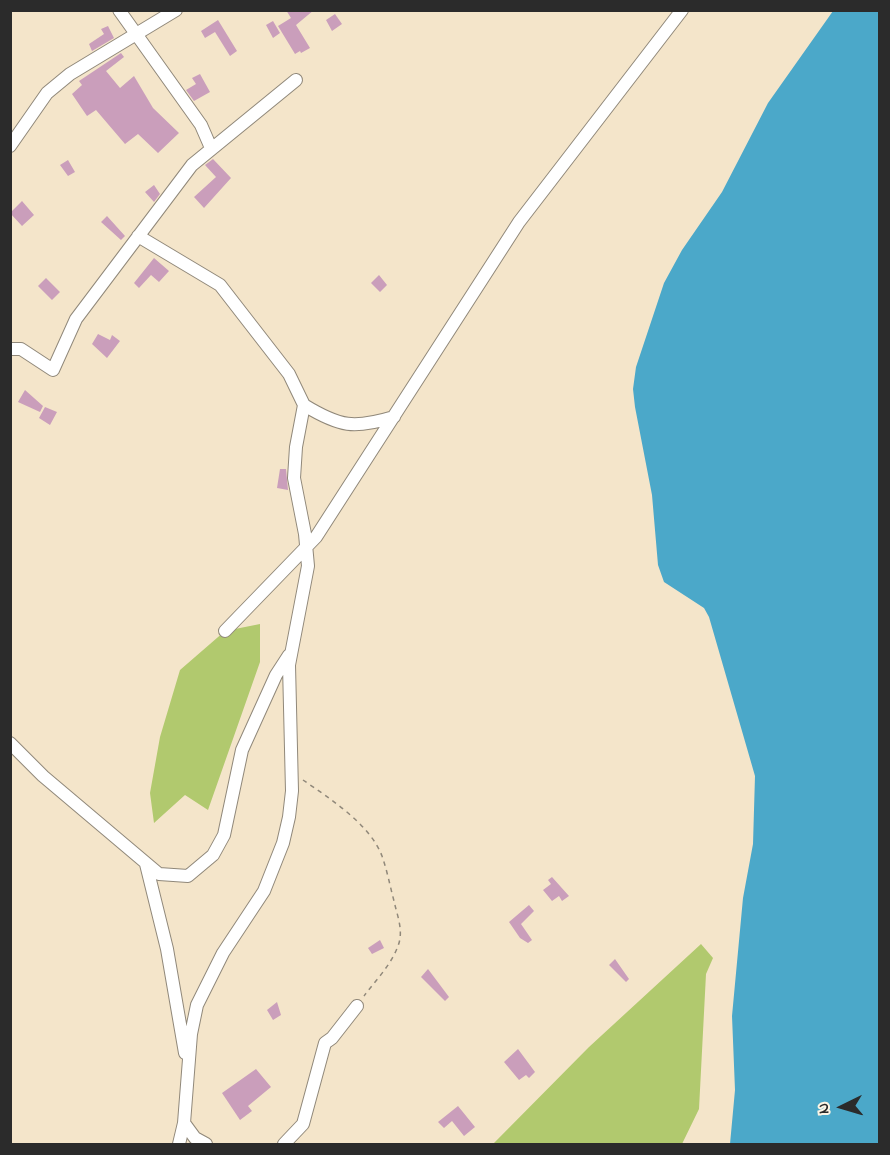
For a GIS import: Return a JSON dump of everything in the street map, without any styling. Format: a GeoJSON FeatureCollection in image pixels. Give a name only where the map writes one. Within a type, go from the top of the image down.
{"type":"FeatureCollection","features":[{"type":"Feature","properties":{"kind":"street"},"geometry":{"type":"LineString","coordinates":[[119,10],[201,125],[211,148]]}},
{"type":"Feature","properties":{"kind":"street"},"geometry":{"type":"LineString","coordinates":[[10,146],[47,93],[93,58],[176,10]]}},
{"type":"Feature","properties":{"kind":"street"},"geometry":{"type":"LineString","coordinates":[[225,631],[307,547],[394,417],[519,222],[681,10]]}},
{"type":"Feature","properties":{"kind":"street"},"geometry":{"type":"LineString","coordinates":[[10,349],[21,349],[53,370],[76,319],[192,165],[296,80]]}},
{"type":"Feature","properties":{"kind":"street"},"geometry":{"type":"LineString","coordinates":[[138,236],[220,285],[289,374],[304,405],[327,418],[346,425],[367,424],[394,417]]}},
{"type":"Feature","properties":{"kind":"street"},"geometry":{"type":"LineString","coordinates":[[179,1144],[184,1123],[188,1063],[197,1005],[208,978],[264,891],[275,867],[289,817],[292,765],[290,653],[307,576],[307,547],[294,478],[296,447],[304,405]]}},
{"type":"Feature","properties":{"kind":"street"},"geometry":{"type":"LineString","coordinates":[[10,743],[43,777],[159,874],[188,876],[213,855],[224,835],[242,750],[276,675],[290,653]]}},
{"type":"Feature","properties":{"kind":"street"},"geometry":{"type":"LineString","coordinates":[[146,864],[167,949],[188,1063]]}},
{"type":"Feature","properties":{"kind":"street"},"geometry":{"type":"LineString","coordinates":[[284,1144],[303,1124],[325,1043],[332,1038],[357,1006]]}},
{"type":"Feature","properties":{"kind":"street"},"geometry":{"type":"LineString","coordinates":[[184,1123],[199,1142]]}},
{"type":"Feature","properties":{"kind":"path"},"geometry":{"type":"LineString","coordinates":[[292,765],[304,781],[318,788],[366,830],[381,854],[389,880],[400,927],[398,945],[384,970],[357,1006]]}},
{"type":"Feature","properties":{"kind":"green space"},"geometry":{"type":"Polygon","coordinates":[[[260,624],[260,662],[208,810],[185,795],[154,823],[150,793],[160,737],[180,670],[225,631],[260,624]]]}},
{"type":"Feature","properties":{"kind":"green space"},"geometry":{"type":"Polygon","coordinates":[[[701,944],[713,958],[706,974],[699,1109],[682,1144],[493,1144],[589,1047],[701,944]]]}},
{"type":"Feature","properties":{"kind":"water"},"geometry":{"type":"Polygon","coordinates":[[[833,11],[880,11],[879,1144],[730,1144],[735,1090],[732,1016],[743,898],[753,844],[755,776],[709,617],[704,608],[664,582],[658,565],[652,495],[633,389],[636,367],[664,283],[682,250],[722,192],[768,103],[833,11]]]}},
{"type":"Feature","properties":{"kind":"building"},"geometry":{"type":"Polygon","coordinates":[[[286,10],[314,10],[296,25],[310,48],[301,53],[300,51],[295,54],[278,26],[291,18],[286,10]]]}},
{"type":"Feature","properties":{"kind":"building"},"geometry":{"type":"Polygon","coordinates":[[[335,14],[342,24],[332,31],[326,20],[335,14]]]}},
{"type":"Feature","properties":{"kind":"building"},"geometry":{"type":"Polygon","coordinates":[[[218,20],[237,51],[230,56],[215,32],[205,38],[201,31],[218,20]]]}},
{"type":"Feature","properties":{"kind":"building"},"geometry":{"type":"Polygon","coordinates":[[[273,21],[280,33],[273,38],[266,25],[273,21]]]}},
{"type":"Feature","properties":{"kind":"building"},"geometry":{"type":"Polygon","coordinates":[[[108,26],[114,38],[92,51],[89,44],[104,34],[101,29],[108,26]]]}},
{"type":"Feature","properties":{"kind":"building"},"geometry":{"type":"Polygon","coordinates":[[[121,53],[124,57],[106,71],[120,88],[134,76],[153,108],[179,133],[158,153],[138,134],[125,144],[96,110],[87,116],[72,94],[82,85],[79,81],[121,53]]]}},
{"type":"Feature","properties":{"kind":"building"},"geometry":{"type":"Polygon","coordinates":[[[200,74],[210,92],[194,101],[186,90],[196,84],[192,78],[200,74]]]}},
{"type":"Feature","properties":{"kind":"building"},"geometry":{"type":"Polygon","coordinates":[[[213,159],[231,178],[204,208],[194,197],[216,177],[205,165],[213,159]]]}},
{"type":"Feature","properties":{"kind":"building"},"geometry":{"type":"Polygon","coordinates":[[[68,160],[75,172],[68,176],[60,165],[68,160]]]}},
{"type":"Feature","properties":{"kind":"building"},"geometry":{"type":"Polygon","coordinates":[[[154,185],[160,194],[154,202],[145,192],[154,185]]]}},
{"type":"Feature","properties":{"kind":"building"},"geometry":{"type":"Polygon","coordinates":[[[22,201],[34,215],[22,226],[10,213],[22,201]]]}},
{"type":"Feature","properties":{"kind":"building"},"geometry":{"type":"Polygon","coordinates":[[[107,216],[125,236],[121,240],[101,222],[107,216]]]}},
{"type":"Feature","properties":{"kind":"building"},"geometry":{"type":"Polygon","coordinates":[[[154,258],[169,271],[159,282],[151,275],[139,288],[134,283],[154,258]]]}},
{"type":"Feature","properties":{"kind":"building"},"geometry":{"type":"Polygon","coordinates":[[[379,275],[387,285],[380,292],[371,283],[379,275]]]}},
{"type":"Feature","properties":{"kind":"building"},"geometry":{"type":"Polygon","coordinates":[[[46,278],[60,292],[52,300],[38,286],[46,278]]]}},
{"type":"Feature","properties":{"kind":"building"},"geometry":{"type":"Polygon","coordinates":[[[98,334],[110,340],[112,335],[120,341],[107,358],[92,344],[98,334]]]}},
{"type":"Feature","properties":{"kind":"building"},"geometry":{"type":"Polygon","coordinates":[[[25,390],[43,406],[40,412],[18,402],[25,390]]]}},
{"type":"Feature","properties":{"kind":"building"},"geometry":{"type":"Polygon","coordinates":[[[45,407],[57,412],[50,425],[39,418],[45,407]]]}},
{"type":"Feature","properties":{"kind":"building"},"geometry":{"type":"Polygon","coordinates":[[[280,469],[286,469],[288,490],[277,488],[280,469]]]}},
{"type":"Feature","properties":{"kind":"building"},"geometry":{"type":"Polygon","coordinates":[[[552,877],[569,896],[562,901],[559,896],[552,901],[543,890],[551,884],[548,880],[552,877]]]}},
{"type":"Feature","properties":{"kind":"building"},"geometry":{"type":"Polygon","coordinates":[[[529,905],[534,911],[521,924],[532,940],[528,943],[520,938],[509,922],[529,905]]]}},
{"type":"Feature","properties":{"kind":"building"},"geometry":{"type":"Polygon","coordinates":[[[380,940],[384,948],[372,954],[368,948],[380,940]]]}},
{"type":"Feature","properties":{"kind":"building"},"geometry":{"type":"Polygon","coordinates":[[[615,959],[629,979],[626,982],[609,965],[615,959]]]}},
{"type":"Feature","properties":{"kind":"building"},"geometry":{"type":"Polygon","coordinates":[[[428,969],[449,997],[445,1001],[421,977],[428,969]]]}},
{"type":"Feature","properties":{"kind":"building"},"geometry":{"type":"Polygon","coordinates":[[[277,1002],[281,1015],[273,1020],[267,1010],[277,1002]]]}},
{"type":"Feature","properties":{"kind":"building"},"geometry":{"type":"Polygon","coordinates":[[[518,1049],[535,1072],[529,1078],[526,1075],[519,1080],[504,1062],[518,1049]]]}},
{"type":"Feature","properties":{"kind":"building"},"geometry":{"type":"Polygon","coordinates":[[[256,1069],[271,1087],[248,1106],[252,1111],[240,1120],[222,1093],[256,1069]]]}},
{"type":"Feature","properties":{"kind":"building"},"geometry":{"type":"Polygon","coordinates":[[[458,1106],[475,1127],[464,1136],[452,1121],[444,1128],[438,1122],[458,1106]]]}}]}
